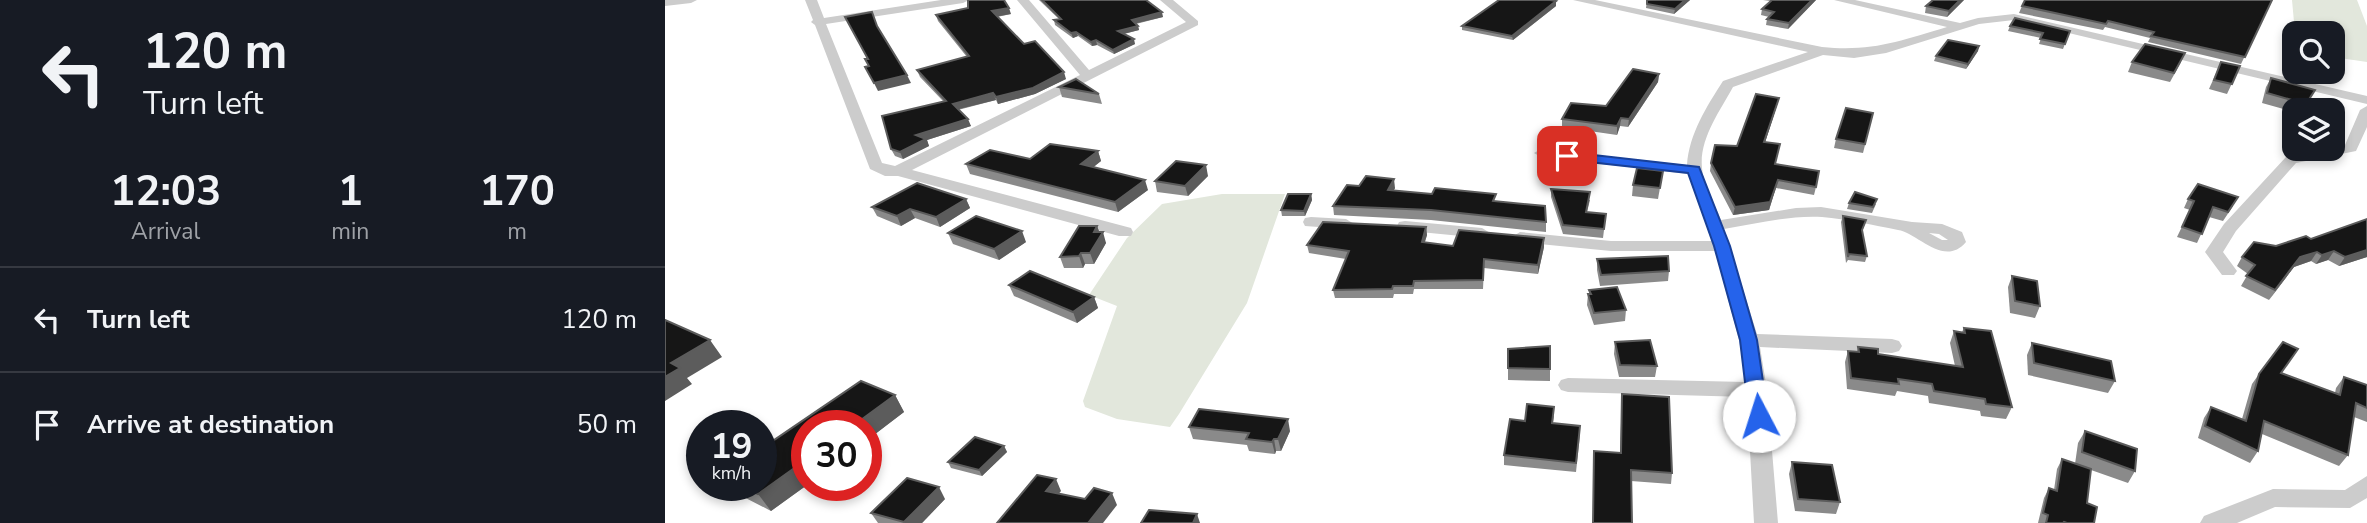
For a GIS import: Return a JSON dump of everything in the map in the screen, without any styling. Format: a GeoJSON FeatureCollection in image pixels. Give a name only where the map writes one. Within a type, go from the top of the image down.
{"type":"FeatureCollection","features":[{"type":"Feature","properties":{"kind":"street"},"geometry":{"type":"LineString","coordinates":[[665,3],[691,0]]}},
{"type":"Feature","properties":{"kind":"street"},"geometry":{"type":"LineString","coordinates":[[811,0],[817,22],[875,166],[885,171],[898,171],[1125,232]]}},
{"type":"Feature","properties":{"kind":"street"},"geometry":{"type":"LineString","coordinates":[[817,22],[963,0]]}},
{"type":"Feature","properties":{"kind":"street"},"geometry":{"type":"LineString","coordinates":[[1023,0],[1088,77]]}},
{"type":"Feature","properties":{"kind":"street"},"geometry":{"type":"LineString","coordinates":[[898,171],[1194,23],[1166,0]]}},
{"type":"Feature","properties":{"kind":"street"},"geometry":{"type":"LineString","coordinates":[[1579,0],[1822,51],[1854,54],[1886,50],[1959,26],[1997,17],[2014,17],[2367,100]]}},
{"type":"Feature","properties":{"kind":"street"},"geometry":{"type":"LineString","coordinates":[[1840,0],[1877,4],[1959,26]]}},
{"type":"Feature","properties":{"kind":"street"},"geometry":{"type":"LineString","coordinates":[[1766,523],[1757,390],[1749,340],[1722,246],[1694,170],[1695,152],[1705,124],[1728,84],[1822,51]]}},
{"type":"Feature","properties":{"kind":"street"},"geometry":{"type":"LineString","coordinates":[[2228,271],[2214,252],[2230,228],[2291,160],[2351,148],[2367,110]]}},
{"type":"Feature","properties":{"kind":"street"},"geometry":{"type":"LineString","coordinates":[[1541,153],[1694,170]]}},
{"type":"Feature","properties":{"kind":"street"},"geometry":{"type":"LineString","coordinates":[[1715,226],[1796,213],[1821,212],[1912,227]]}},
{"type":"Feature","properties":{"kind":"street"},"geometry":{"type":"LineString","coordinates":[[1311,222],[1361,224]]}},
{"type":"Feature","properties":{"kind":"street"},"geometry":{"type":"LineString","coordinates":[[1386,225],[1611,246],[1722,246]]}},
{"type":"Feature","properties":{"kind":"street"},"geometry":{"type":"LineString","coordinates":[[1749,340],[1892,346]]}},
{"type":"Feature","properties":{"kind":"street"},"geometry":{"type":"LineString","coordinates":[[1568,385],[1757,390]]}},
{"type":"Feature","properties":{"kind":"street"},"geometry":{"type":"LineString","coordinates":[[2212,523],[2273,498],[2350,499],[2367,485]]}},
{"type":"Feature","properties":{"kind":"shaded area"},"geometry":{"type":"Polygon","coordinates":[[[2292,0],[2357,0],[2367,26],[2367,62],[2345,59],[2345,21],[2294,21],[2292,0]]]}},
{"type":"Feature","properties":{"kind":"shaded area"},"geometry":{"type":"Polygon","coordinates":[[[1222,194],[1285,194],[1247,303],[1179,414],[1170,427],[1117,419],[1085,407],[1083,401],[1117,306],[1089,295],[1127,238],[1162,204],[1222,194]]]}},
{"type":"Feature","properties":{"kind":"building"},"geometry":{"type":"Polygon","coordinates":[[[968,0],[1004,0],[1009,8],[992,11],[1024,44],[1035,41],[1064,72],[1033,88],[996,97],[993,93],[953,104],[968,119],[916,135],[926,139],[900,152],[891,149],[882,116],[946,101],[917,70],[969,56],[936,15],[968,8],[968,0]]]}},
{"type":"Feature","properties":{"kind":"building"},"geometry":{"type":"Polygon","coordinates":[[[1042,0],[1146,0],[1162,12],[1132,20],[1138,26],[1118,31],[1134,39],[1113,50],[1096,40],[1091,42],[1076,32],[1071,33],[1054,20],[1061,19],[1042,0]]]}},
{"type":"Feature","properties":{"kind":"building"},"geometry":{"type":"Polygon","coordinates":[[[1499,0],[1556,1],[1512,36],[1462,26],[1499,0]]]}},
{"type":"Feature","properties":{"kind":"building"},"geometry":{"type":"Polygon","coordinates":[[[1647,0],[1685,0],[1675,9],[1647,4],[1647,0]]]}},
{"type":"Feature","properties":{"kind":"building"},"geometry":{"type":"Polygon","coordinates":[[[1772,0],[1812,0],[1789,23],[1767,19],[1774,12],[1762,9],[1772,0]]]}},
{"type":"Feature","properties":{"kind":"building"},"geometry":{"type":"Polygon","coordinates":[[[1933,0],[1960,0],[1949,11],[1926,6],[1933,0]]]}},
{"type":"Feature","properties":{"kind":"building"},"geometry":{"type":"Polygon","coordinates":[[[2025,0],[2272,0],[2245,57],[2151,36],[2154,32],[2108,21],[2106,24],[2022,6],[2025,0]]]}},
{"type":"Feature","properties":{"kind":"building"},"geometry":{"type":"Polygon","coordinates":[[[872,12],[877,26],[907,75],[874,83],[865,67],[869,66],[865,59],[868,59],[845,17],[872,12]]]}},
{"type":"Feature","properties":{"kind":"building"},"geometry":{"type":"Polygon","coordinates":[[[2015,18],[2070,31],[2065,44],[2040,39],[2043,33],[2010,26],[2015,18]]]}},
{"type":"Feature","properties":{"kind":"building"},"geometry":{"type":"Polygon","coordinates":[[[1948,40],[1979,46],[1968,64],[1936,56],[1948,40]]]}},
{"type":"Feature","properties":{"kind":"building"},"geometry":{"type":"Polygon","coordinates":[[[2145,44],[2185,53],[2174,73],[2132,62],[2145,44]]]}},
{"type":"Feature","properties":{"kind":"building"},"geometry":{"type":"Polygon","coordinates":[[[2221,62],[2240,66],[2232,84],[2214,80],[2221,62]]]}},
{"type":"Feature","properties":{"kind":"building"},"geometry":{"type":"Polygon","coordinates":[[[1633,69],[1659,74],[1629,119],[1621,118],[1617,126],[1562,119],[1571,103],[1606,106],[1633,69]]]}},
{"type":"Feature","properties":{"kind":"building"},"geometry":{"type":"Polygon","coordinates":[[[2271,78],[2282,81],[2282,84],[2315,90],[2310,98],[2285,98],[2267,93],[2271,78]]]}},
{"type":"Feature","properties":{"kind":"building"},"geometry":{"type":"Polygon","coordinates":[[[1076,79],[1099,94],[1059,87],[1076,79]]]}},
{"type":"Feature","properties":{"kind":"building"},"geometry":{"type":"Polygon","coordinates":[[[1756,94],[1779,98],[1764,142],[1780,144],[1775,164],[1819,171],[1816,187],[1778,180],[1770,202],[1735,207],[1711,163],[1715,145],[1737,146],[1756,94]]]}},
{"type":"Feature","properties":{"kind":"building"},"geometry":{"type":"Polygon","coordinates":[[[1846,108],[1873,113],[1865,144],[1836,139],[1846,108]]]}},
{"type":"Feature","properties":{"kind":"building"},"geometry":{"type":"Polygon","coordinates":[[[1050,144],[1098,151],[1081,164],[1145,180],[1115,202],[966,164],[990,150],[1030,159],[1050,144]]]}},
{"type":"Feature","properties":{"kind":"building"},"geometry":{"type":"Polygon","coordinates":[[[1176,161],[1206,165],[1185,186],[1155,181],[1176,161]]]}},
{"type":"Feature","properties":{"kind":"building"},"geometry":{"type":"Polygon","coordinates":[[[1637,168],[1663,171],[1660,188],[1633,185],[1637,168]]]}},
{"type":"Feature","properties":{"kind":"building"},"geometry":{"type":"Polygon","coordinates":[[[1366,176],[1394,179],[1388,190],[1432,194],[1435,188],[1496,194],[1493,201],[1545,206],[1546,222],[1431,210],[1333,206],[1347,185],[1359,186],[1366,176]]]}},
{"type":"Feature","properties":{"kind":"building"},"geometry":{"type":"Polygon","coordinates":[[[917,183],[966,199],[936,217],[910,209],[897,216],[872,207],[917,183]]]}},
{"type":"Feature","properties":{"kind":"building"},"geometry":{"type":"Polygon","coordinates":[[[2198,184],[2238,197],[2228,212],[2213,207],[2202,234],[2182,227],[2194,201],[2188,199],[2198,184]]]}},
{"type":"Feature","properties":{"kind":"building"},"geometry":{"type":"Polygon","coordinates":[[[1551,189],[1590,192],[1586,212],[1606,214],[1604,229],[1563,225],[1551,189]]]}},
{"type":"Feature","properties":{"kind":"building"},"geometry":{"type":"Polygon","coordinates":[[[1855,192],[1877,199],[1873,207],[1849,203],[1855,192]]]}},
{"type":"Feature","properties":{"kind":"building"},"geometry":{"type":"Polygon","coordinates":[[[1288,194],[1311,194],[1304,211],[1281,210],[1288,194]]]}},
{"type":"Feature","properties":{"kind":"building"},"geometry":{"type":"Polygon","coordinates":[[[976,216],[1022,231],[994,249],[948,233],[976,216]]]}},
{"type":"Feature","properties":{"kind":"building"},"geometry":{"type":"Polygon","coordinates":[[[1843,216],[1866,220],[1862,230],[1867,256],[1849,254],[1848,257],[1843,216]]]}},
{"type":"Feature","properties":{"kind":"building"},"geometry":{"type":"Polygon","coordinates":[[[2367,219],[2367,250],[2345,257],[2334,251],[2300,257],[2275,290],[2246,276],[2255,265],[2242,257],[2254,242],[2276,246],[2306,236],[2311,239],[2367,219]]]}},
{"type":"Feature","properties":{"kind":"building"},"geometry":{"type":"Polygon","coordinates":[[[1323,222],[1426,227],[1422,242],[1453,246],[1459,230],[1544,238],[1538,265],[1484,259],[1483,280],[1414,281],[1413,286],[1393,286],[1392,289],[1333,290],[1349,251],[1307,245],[1323,222]]]}},
{"type":"Feature","properties":{"kind":"building"},"geometry":{"type":"Polygon","coordinates":[[[1079,226],[1097,226],[1094,232],[1103,232],[1090,253],[1060,257],[1079,226]]]}},
{"type":"Feature","properties":{"kind":"building"},"geometry":{"type":"Polygon","coordinates":[[[1668,256],[1669,271],[1601,275],[1597,259],[1668,256]]]}},
{"type":"Feature","properties":{"kind":"building"},"geometry":{"type":"Polygon","coordinates":[[[1030,271],[1094,297],[1073,312],[1009,285],[1030,271]]]}},
{"type":"Feature","properties":{"kind":"building"},"geometry":{"type":"Polygon","coordinates":[[[2012,276],[2037,281],[2040,306],[2015,301],[2012,276]]]}},
{"type":"Feature","properties":{"kind":"building"},"geometry":{"type":"Polygon","coordinates":[[[1617,287],[1626,310],[1594,313],[1589,290],[1617,287]]]}},
{"type":"Feature","properties":{"kind":"building"},"geometry":{"type":"Polygon","coordinates":[[[665,320],[710,340],[671,363],[680,368],[665,377],[665,320]]]}},
{"type":"Feature","properties":{"kind":"building"},"geometry":{"type":"Polygon","coordinates":[[[1964,328],[1991,331],[2012,407],[1986,404],[1985,399],[1934,391],[1932,384],[1898,379],[1899,384],[1851,378],[1848,351],[1859,352],[1858,347],[1878,349],[1878,354],[1963,367],[1954,331],[1965,333],[1964,328]]]}},
{"type":"Feature","properties":{"kind":"building"},"geometry":{"type":"Polygon","coordinates":[[[1650,340],[1657,366],[1620,365],[1615,342],[1650,340]]]}},
{"type":"Feature","properties":{"kind":"building"},"geometry":{"type":"Polygon","coordinates":[[[2283,342],[2298,349],[2281,373],[2340,395],[2344,377],[2367,385],[2367,408],[2356,403],[2348,455],[2264,421],[2258,451],[2205,426],[2211,407],[2246,421],[2259,374],[2283,342]]]}},
{"type":"Feature","properties":{"kind":"building"},"geometry":{"type":"Polygon","coordinates":[[[2032,343],[2111,361],[2115,381],[2034,363],[2032,343]]]}},
{"type":"Feature","properties":{"kind":"building"},"geometry":{"type":"Polygon","coordinates":[[[1550,346],[1550,369],[1508,368],[1508,349],[1550,346]]]}},
{"type":"Feature","properties":{"kind":"building"},"geometry":{"type":"Polygon","coordinates":[[[861,381],[895,395],[874,410],[818,410],[861,381]]]}},
{"type":"Feature","properties":{"kind":"building"},"geometry":{"type":"Polygon","coordinates":[[[1622,394],[1669,397],[1672,473],[1631,470],[1632,523],[1593,523],[1594,451],[1621,453],[1622,394]]]}},
{"type":"Feature","properties":{"kind":"building"},"geometry":{"type":"Polygon","coordinates":[[[1527,404],[1554,407],[1552,423],[1580,426],[1576,463],[1504,455],[1510,419],[1525,421],[1527,404]]]}},
{"type":"Feature","properties":{"kind":"building"},"geometry":{"type":"Polygon","coordinates":[[[1199,409],[1288,419],[1278,439],[1272,442],[1246,439],[1249,433],[1189,427],[1199,409]]]}},
{"type":"Feature","properties":{"kind":"building"},"geometry":{"type":"Polygon","coordinates":[[[791,429],[791,470],[777,480],[777,438],[791,429]]]}},
{"type":"Feature","properties":{"kind":"building"},"geometry":{"type":"Polygon","coordinates":[[[2085,431],[2137,449],[2135,471],[2082,452],[2085,431]]]}},
{"type":"Feature","properties":{"kind":"building"},"geometry":{"type":"Polygon","coordinates":[[[975,437],[1004,446],[979,470],[948,462],[975,437]]]}},
{"type":"Feature","properties":{"kind":"building"},"geometry":{"type":"Polygon","coordinates":[[[2062,459],[2091,469],[2087,503],[2097,507],[2094,523],[2046,523],[2048,515],[2043,513],[2049,488],[2057,491],[2062,459]]]}},
{"type":"Feature","properties":{"kind":"building"},"geometry":{"type":"Polygon","coordinates":[[[1792,462],[1832,465],[1840,502],[1798,499],[1792,462]]]}},
{"type":"Feature","properties":{"kind":"building"},"geometry":{"type":"Polygon","coordinates":[[[1037,475],[1056,479],[1046,491],[1085,499],[1094,488],[1112,493],[1088,523],[997,523],[1037,475]]]}},
{"type":"Feature","properties":{"kind":"building"},"geometry":{"type":"Polygon","coordinates":[[[907,478],[939,487],[904,522],[871,513],[907,478]]]}},
{"type":"Feature","properties":{"kind":"building"},"geometry":{"type":"Polygon","coordinates":[[[1149,510],[1197,514],[1193,523],[1141,523],[1149,510]]]}},
{"type":"Feature","properties":{"kind":"route"},"geometry":{"type":"LineString","coordinates":[[1567,156],[1694,170],[1722,246],[1749,340],[1759,416]]}}]}
